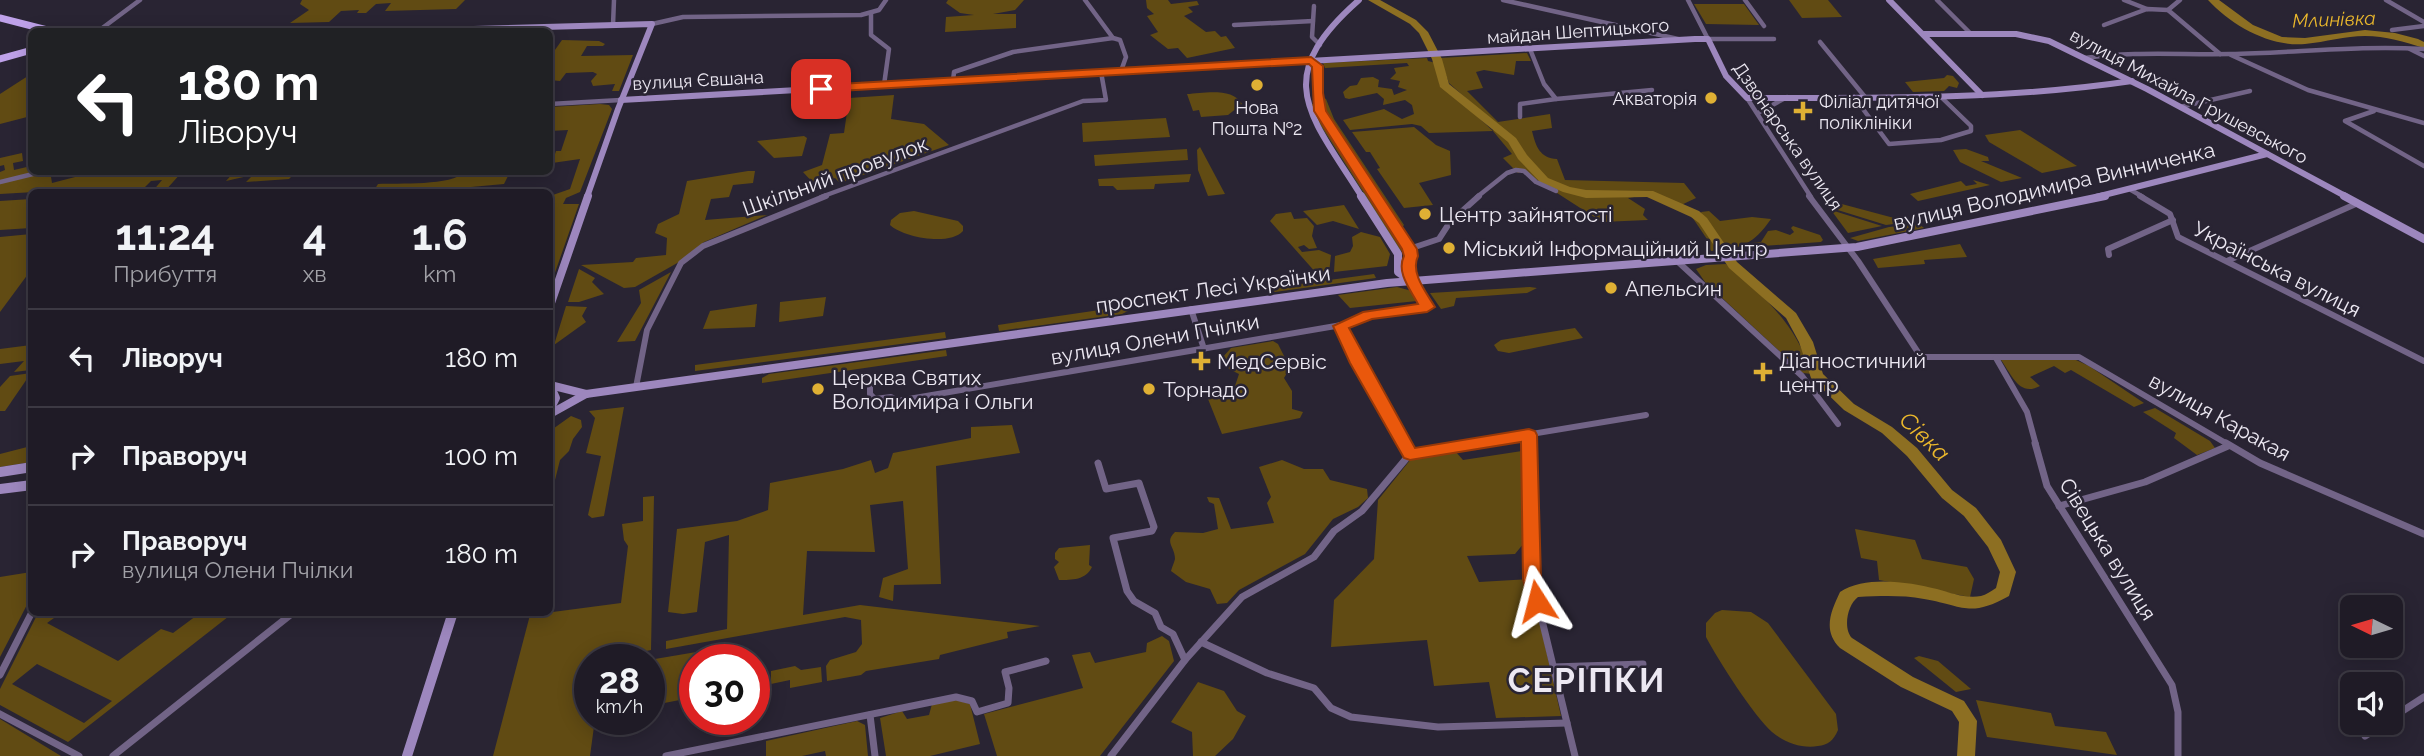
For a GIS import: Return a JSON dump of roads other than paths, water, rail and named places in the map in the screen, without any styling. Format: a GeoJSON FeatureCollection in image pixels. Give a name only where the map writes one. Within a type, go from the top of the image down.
{"type":"FeatureCollection","features":[{"type":"Feature","properties":{"kind":"main road"},"geometry":{"type":"LineString","coordinates":[[1359,0],[1346,11],[1306,67],[1306,89],[1312,118],[1398,254],[1395,267],[1397,272]]}},
{"type":"Feature","properties":{"kind":"main road"},"geometry":{"type":"LineString","coordinates":[[1889,0],[1982,95]]}},
{"type":"Feature","properties":{"kind":"main road"},"geometry":{"type":"LineString","coordinates":[[0,18],[39,28]]}},
{"type":"Feature","properties":{"kind":"main road"},"geometry":{"type":"LineString","coordinates":[[507,28],[652,24],[621,100],[553,297]]}},
{"type":"Feature","properties":{"kind":"main road","name":"вулиця Михайла Грушевського"},"geometry":{"type":"LineString","coordinates":[[1924,34],[2034,36],[2132,81],[2424,239]]}},
{"type":"Feature","properties":{"kind":"main road","name":"майдан Шептицького"},"geometry":{"type":"LineString","coordinates":[[1449,53],[1708,39]]}},
{"type":"Feature","properties":{"kind":"main road","name":"Дзвонарська вулиця"},"geometry":{"type":"LineString","coordinates":[[1708,39],[1726,76],[1747,97]]}},
{"type":"Feature","properties":{"kind":"main road"},"geometry":{"type":"LineString","coordinates":[[0,59],[28,51]]}},
{"type":"Feature","properties":{"kind":"main road","name":"вулиця Євшана"},"geometry":{"type":"LineString","coordinates":[[621,100],[1449,53]]}},
{"type":"Feature","properties":{"kind":"main road"},"geometry":{"type":"LineString","coordinates":[[1311,60],[1318,66],[1317,93],[1320,111],[1409,249],[1411,276]]}},
{"type":"Feature","properties":{"kind":"main road"},"geometry":{"type":"LineString","coordinates":[[1747,97],[1982,95],[2083,89],[2132,81]]}},
{"type":"Feature","properties":{"kind":"main road","name":"вулиця Володимира Винниченка"},"geometry":{"type":"LineString","coordinates":[[1848,248],[1949,230],[2131,190],[2267,154]]}},
{"type":"Feature","properties":{"kind":"main road"},"geometry":{"type":"LineString","coordinates":[[1397,272],[1433,278],[1848,248]]}},
{"type":"Feature","properties":{"kind":"main road"},"geometry":{"type":"LineString","coordinates":[[1387,283],[1397,272]]}},
{"type":"Feature","properties":{"kind":"main road","name":"проспект Лесі Українки"},"geometry":{"type":"LineString","coordinates":[[553,410],[586,394],[1387,283],[1411,276]]}},
{"type":"Feature","properties":{"kind":"main road","name":"проспект Лесі Українки"},"geometry":{"type":"LineString","coordinates":[[553,386],[586,394]]}},
{"type":"Feature","properties":{"kind":"main road"},"geometry":{"type":"LineString","coordinates":[[0,472],[28,468]]}},
{"type":"Feature","properties":{"kind":"main road"},"geometry":{"type":"LineString","coordinates":[[0,489],[28,486]]}},
{"type":"Feature","properties":{"kind":"main road"},"geometry":{"type":"LineString","coordinates":[[407,756],[452,616]]}},
{"type":"Feature","properties":{"kind":"street"},"geometry":{"type":"LineString","coordinates":[[102,28],[141,0]]}},
{"type":"Feature","properties":{"kind":"street"},"geometry":{"type":"LineString","coordinates":[[613,25],[614,0]]}},
{"type":"Feature","properties":{"kind":"street"},"geometry":{"type":"LineString","coordinates":[[652,24],[683,17],[872,13],[879,10],[886,0]]}},
{"type":"Feature","properties":{"kind":"street"},"geometry":{"type":"LineString","coordinates":[[1085,0],[1112,38]]}},
{"type":"Feature","properties":{"kind":"street"},"geometry":{"type":"LineString","coordinates":[[1503,0],[1680,39]]}},
{"type":"Feature","properties":{"kind":"street"},"geometry":{"type":"LineString","coordinates":[[1688,0],[1708,39],[1774,38]]}},
{"type":"Feature","properties":{"kind":"street"},"geometry":{"type":"LineString","coordinates":[[1745,0],[1763,26]]}},
{"type":"Feature","properties":{"kind":"street"},"geometry":{"type":"LineString","coordinates":[[1937,0],[1971,34]]}},
{"type":"Feature","properties":{"kind":"street"},"geometry":{"type":"LineString","coordinates":[[2124,0],[2147,9],[2168,10],[2220,54]]}},
{"type":"Feature","properties":{"kind":"street"},"geometry":{"type":"LineString","coordinates":[[2168,10],[2180,0]]}},
{"type":"Feature","properties":{"kind":"street"},"geometry":{"type":"LineString","coordinates":[[2386,0],[2424,24]]}},
{"type":"Feature","properties":{"kind":"street"},"geometry":{"type":"LineString","coordinates":[[1314,6],[1312,37],[1321,45]]}},
{"type":"Feature","properties":{"kind":"street"},"geometry":{"type":"LineString","coordinates":[[2104,25],[2147,9]]}},
{"type":"Feature","properties":{"kind":"street"},"geometry":{"type":"LineString","coordinates":[[872,13],[871,35],[889,49],[884,85]]}},
{"type":"Feature","properties":{"kind":"street"},"geometry":{"type":"LineString","coordinates":[[1234,25],[1313,21]]}},
{"type":"Feature","properties":{"kind":"street"},"geometry":{"type":"LineString","coordinates":[[2392,30],[2424,24]]}},
{"type":"Feature","properties":{"kind":"street"},"geometry":{"type":"LineString","coordinates":[[953,81],[954,72],[1013,52],[1112,38],[1120,40],[1126,57],[1121,71]]}},
{"type":"Feature","properties":{"kind":"street"},"geometry":{"type":"LineString","coordinates":[[1819,42],[1865,97]]}},
{"type":"Feature","properties":{"kind":"street"},"geometry":{"type":"LineString","coordinates":[[2085,58],[2110,53],[2229,54],[2404,47],[2424,49]]}},
{"type":"Feature","properties":{"kind":"street"},"geometry":{"type":"LineString","coordinates":[[2404,47],[2424,56]]}},
{"type":"Feature","properties":{"kind":"street"},"geometry":{"type":"LineString","coordinates":[[1530,49],[1544,84],[1556,99]]}},
{"type":"Feature","properties":{"kind":"street"},"geometry":{"type":"LineString","coordinates":[[2229,54],[2299,86],[2424,123]]}},
{"type":"Feature","properties":{"kind":"street","name":"Шкільний провулок"},"geometry":{"type":"LineString","coordinates":[[636,387],[647,330],[655,311],[681,263],[703,246],[772,215],[1081,102],[1107,100],[1101,72]]}},
{"type":"Feature","properties":{"kind":"street"},"geometry":{"type":"LineString","coordinates":[[1520,117],[1520,104],[1652,90]]}},
{"type":"Feature","properties":{"kind":"street"},"geometry":{"type":"LineString","coordinates":[[2180,107],[2250,91]]}},
{"type":"Feature","properties":{"kind":"street"},"geometry":{"type":"LineString","coordinates":[[1854,97],[1889,144],[1953,139],[1971,131],[1971,126],[1940,96]]}},
{"type":"Feature","properties":{"kind":"street","name":"Дзвонарська вулиця"},"geometry":{"type":"LineString","coordinates":[[1747,97],[1809,195],[1848,248]]}},
{"type":"Feature","properties":{"kind":"street"},"geometry":{"type":"LineString","coordinates":[[1758,113],[1787,97]]}},
{"type":"Feature","properties":{"kind":"street"},"geometry":{"type":"LineString","coordinates":[[553,104],[621,100]]}},
{"type":"Feature","properties":{"kind":"street"},"geometry":{"type":"LineString","coordinates":[[2376,110],[2345,121],[2424,166]]}},
{"type":"Feature","properties":{"kind":"street"},"geometry":{"type":"LineString","coordinates":[[1409,249],[1439,239],[1450,222],[1467,205],[1512,171],[1524,171],[1536,182],[1556,191]]}},
{"type":"Feature","properties":{"kind":"street"},"geometry":{"type":"LineString","coordinates":[[0,182],[29,175]]}},
{"type":"Feature","properties":{"kind":"street","name":"Українська вулиця"},"geometry":{"type":"LineString","coordinates":[[2131,190],[2170,214],[2178,237],[2424,361]]}},
{"type":"Feature","properties":{"kind":"street"},"geometry":{"type":"LineString","coordinates":[[2227,261],[2358,203]]}},
{"type":"Feature","properties":{"kind":"street"},"geometry":{"type":"LineString","coordinates":[[2109,255],[2109,249],[2119,243],[2173,220]]}},
{"type":"Feature","properties":{"kind":"street"},"geometry":{"type":"LineString","coordinates":[[1848,248],[1921,358],[1996,358]]}},
{"type":"Feature","properties":{"kind":"street"},"geometry":{"type":"LineString","coordinates":[[1676,260],[1802,376],[1838,424]]}},
{"type":"Feature","properties":{"kind":"street","name":"вулиця Олени Пчілки"},"geometry":{"type":"LineString","coordinates":[[870,384],[870,394],[875,399],[891,397],[897,401],[1340,326],[1368,315],[1427,307],[1411,276]]}},
{"type":"Feature","properties":{"kind":"street"},"geometry":{"type":"LineString","coordinates":[[1191,309],[1204,349]]}},
{"type":"Feature","properties":{"kind":"street"},"geometry":{"type":"LineString","coordinates":[[1340,326],[1410,454]]}},
{"type":"Feature","properties":{"kind":"street","name":"вулиця Каракая"},"geometry":{"type":"LineString","coordinates":[[1996,358],[2079,357],[2260,463],[2424,534]]}},
{"type":"Feature","properties":{"kind":"street","name":"Сівецька вулиця"},"geometry":{"type":"LineString","coordinates":[[1996,358],[2027,412],[2040,468],[2059,506],[2172,685],[2178,712],[2178,756]]}},
{"type":"Feature","properties":{"kind":"street"},"geometry":{"type":"LineString","coordinates":[[1111,756],[1185,660],[1242,597],[1314,557],[1334,530],[1362,511],[1410,454],[1646,415]]}},
{"type":"Feature","properties":{"kind":"street"},"geometry":{"type":"LineString","coordinates":[[1529,435],[1532,579],[1575,756]]}},
{"type":"Feature","properties":{"kind":"street"},"geometry":{"type":"LineString","coordinates":[[2059,506],[2119,492],[2177,472],[2228,446]]}},
{"type":"Feature","properties":{"kind":"street"},"geometry":{"type":"LineString","coordinates":[[1098,463],[1106,489],[1139,483],[1154,527],[1152,531],[1113,538],[1127,591],[1134,601],[1155,612],[1161,627],[1173,635],[1185,660]]}},
{"type":"Feature","properties":{"kind":"street"},"geometry":{"type":"LineString","coordinates":[[0,675],[30,616]]}},
{"type":"Feature","properties":{"kind":"street"},"geometry":{"type":"LineString","coordinates":[[113,756],[289,616]]}},
{"type":"Feature","properties":{"kind":"street"},"geometry":{"type":"LineString","coordinates":[[1201,642],[1267,673],[1314,688],[1331,708],[1351,718],[1438,727],[1567,723]]}},
{"type":"Feature","properties":{"kind":"street"},"geometry":{"type":"LineString","coordinates":[[666,756],[948,699],[965,697],[972,701],[977,712],[1008,703],[1009,688],[1005,672],[1046,661]]}},
{"type":"Feature","properties":{"kind":"street"},"geometry":{"type":"LineString","coordinates":[[1553,667],[1643,664]]}},
{"type":"Feature","properties":{"kind":"street"},"geometry":{"type":"LineString","coordinates":[[2403,711],[2424,697]]}},
{"type":"Feature","properties":{"kind":"street"},"geometry":{"type":"LineString","coordinates":[[0,713],[79,756]]}},
{"type":"Feature","properties":{"kind":"street"},"geometry":{"type":"LineString","coordinates":[[870,715],[874,756]]}},
{"type":"Feature","properties":{"kind":"waterway","name":"Сівка"},"geometry":{"type":"LineString","coordinates":[[1373,0],[1413,22],[1423,32],[1437,59],[1444,85],[1512,140],[1522,157],[1544,180],[1567,190],[1586,194],[1649,193],[1695,214],[1703,221],[1733,265],[1791,316],[1806,342],[1816,375],[1849,407],[1887,430],[1912,452],[1947,494],[1970,512],[1995,544],[2008,572],[2003,592],[1984,602],[1966,603],[1896,589],[1855,591],[1846,597],[1837,627],[1838,635],[1846,643],[1907,682],[1958,706],[1968,721],[1966,756]]}},
{"type":"Feature","properties":{"kind":"waterway","name":"Млинівка"},"geometry":{"type":"LineString","coordinates":[[2213,0],[2249,27],[2281,39],[2305,41],[2365,33],[2395,36],[2424,45]]}},
{"type":"Feature","properties":{"kind":"place","name":"Нова Пошта №2"},"geometry":{"type":"Point","coordinates":[1257,85]}},
{"type":"Feature","properties":{"kind":"place","name":"Акваторія"},"geometry":{"type":"Point","coordinates":[1711,98]}},
{"type":"Feature","properties":{"kind":"place","name":"Філіал дитячої поліклініки"},"geometry":{"type":"Point","coordinates":[1803,111]}},
{"type":"Feature","properties":{"kind":"place","name":"Центр зайнятості"},"geometry":{"type":"Point","coordinates":[1425,214]}},
{"type":"Feature","properties":{"kind":"place","name":"Міський Інформаційний Центр"},"geometry":{"type":"Point","coordinates":[1449,248]}},
{"type":"Feature","properties":{"kind":"place","name":"Апельсин"},"geometry":{"type":"Point","coordinates":[1611,288]}},
{"type":"Feature","properties":{"kind":"place","name":"МедСервіс"},"geometry":{"type":"Point","coordinates":[1201,361]}},
{"type":"Feature","properties":{"kind":"place","name":"Діагностичний центр"},"geometry":{"type":"Point","coordinates":[1763,372]}},
{"type":"Feature","properties":{"kind":"place","name":"Церква Святих Володимира і Ольги"},"geometry":{"type":"Point","coordinates":[818,389]}},
{"type":"Feature","properties":{"kind":"place","name":"Торнадо"},"geometry":{"type":"Point","coordinates":[1149,389]}},
{"type":"Feature","properties":{"kind":"district","name":"СЕРІПКИ"},"geometry":{"type":"Point","coordinates":[1587,680]}}]}
